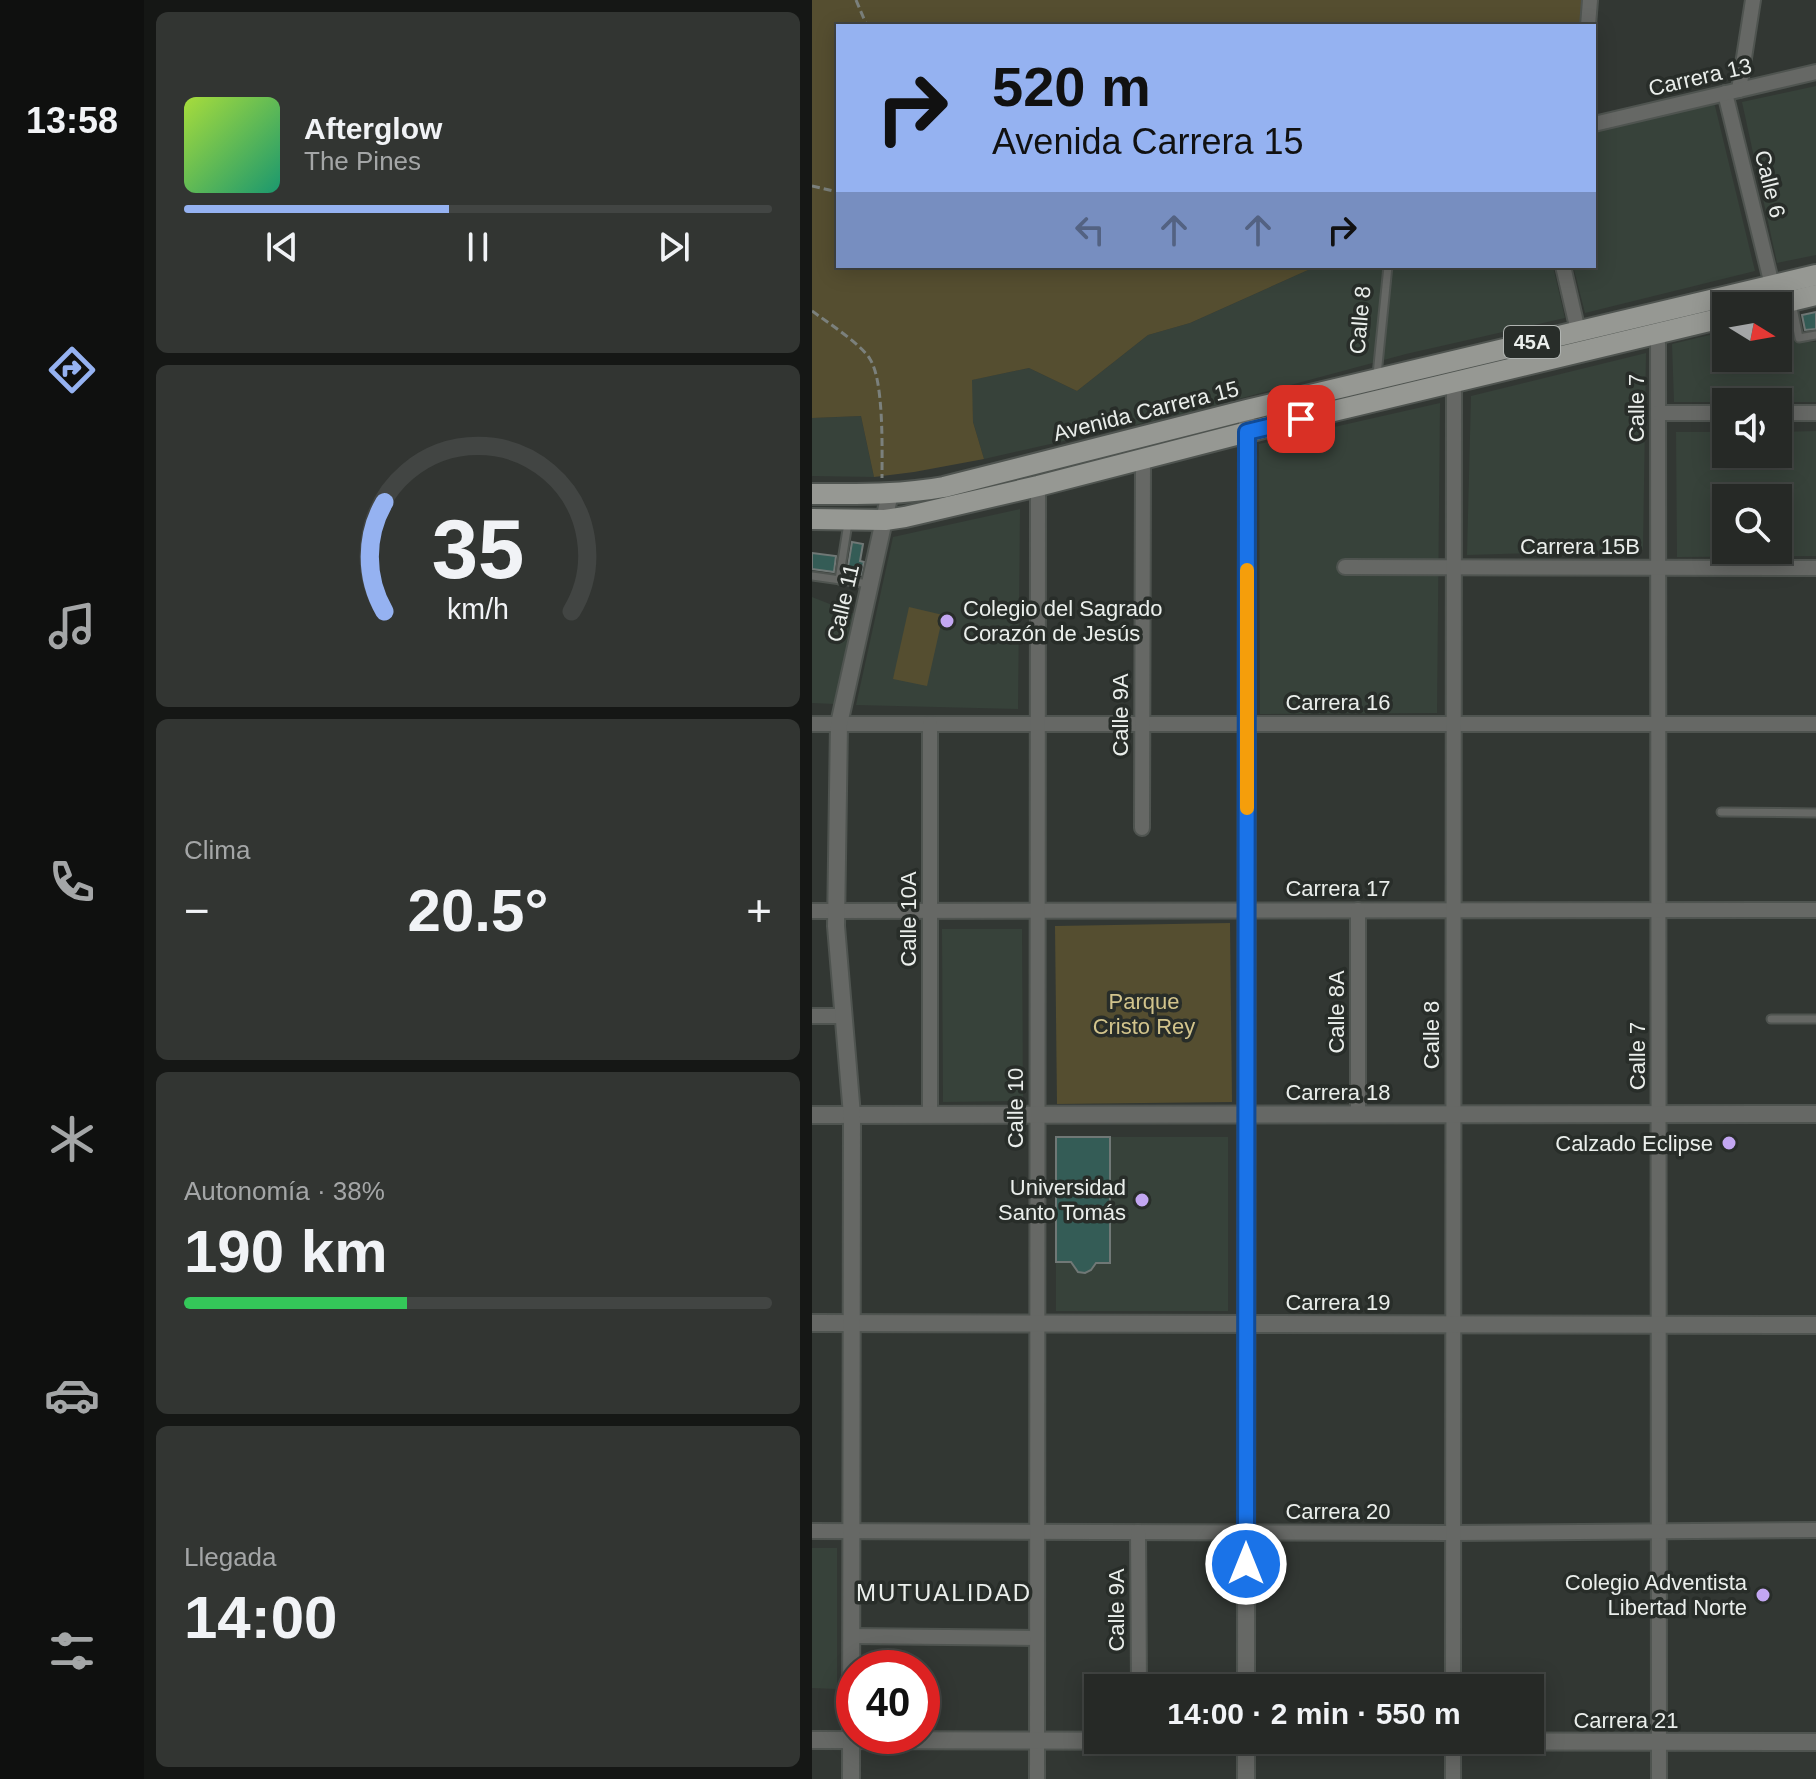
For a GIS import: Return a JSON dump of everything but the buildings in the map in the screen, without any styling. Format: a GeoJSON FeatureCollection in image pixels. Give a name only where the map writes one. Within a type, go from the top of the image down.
{"type":"FeatureCollection","features":[{"type":"Feature","properties":{"kind":"main road","name":"Avenida Carrera 15"},"geometry":{"type":"LineString","coordinates":[[1780,292],[1816,275]]}},
{"type":"Feature","properties":{"kind":"main road","name":"Avenida Carrera 15"},"geometry":{"type":"LineString","coordinates":[[1792,301],[1816,295]]}},
{"type":"Feature","properties":{"kind":"main road","name":"Avenida Carrera 15"},"geometry":{"type":"LineString","coordinates":[[812,494],[925,491],[1578,331],[1712,307]]}},
{"type":"Feature","properties":{"kind":"main road","name":"Avenida Carrera 15"},"geometry":{"type":"LineString","coordinates":[[812,519],[885,520],[905,517],[1712,320]]}},
{"type":"Feature","properties":{"kind":"street"},"geometry":{"type":"LineString","coordinates":[[1588,24],[1590,0]]}},
{"type":"Feature","properties":{"kind":"street","name":"Calle 6"},"geometry":{"type":"LineString","coordinates":[[1753,0],[1732,92],[1770,292]]}},
{"type":"Feature","properties":{"kind":"street","name":"Carrera 13"},"geometry":{"type":"LineString","coordinates":[[1596,124],[1816,72]]}},
{"type":"Feature","properties":{"kind":"street"},"geometry":{"type":"LineString","coordinates":[[1563,268],[1578,331]]}},
{"type":"Feature","properties":{"kind":"street","name":"Calle 7"},"geometry":{"type":"LineString","coordinates":[[1658,333],[1659,1779]]}},
{"type":"Feature","properties":{"kind":"street","name":"Calle 8"},"geometry":{"type":"LineString","coordinates":[[1453,1674],[1454,382]]}},
{"type":"Feature","properties":{"kind":"street"},"geometry":{"type":"LineString","coordinates":[[1246,1674],[1247,410]]}},
{"type":"Feature","properties":{"kind":"street"},"geometry":{"type":"LineString","coordinates":[[1658,413],[1712,413]]}},
{"type":"Feature","properties":{"kind":"street"},"geometry":{"type":"LineString","coordinates":[[1792,413],[1816,413]]}},
{"type":"Feature","properties":{"kind":"street","name":"Calle 9A"},"geometry":{"type":"LineString","coordinates":[[1142,828],[1143,459]]}},
{"type":"Feature","properties":{"kind":"street","name":"Calle 10"},"geometry":{"type":"LineString","coordinates":[[1037,1779],[1038,486]]}},
{"type":"Feature","properties":{"kind":"street","name":"Calle 11"},"geometry":{"type":"LineString","coordinates":[[851,1650],[852,1115],[836,911],[839,724],[885,520],[886,493]]}},
{"type":"Feature","properties":{"kind":"street","name":"Carrera 15B"},"geometry":{"type":"LineString","coordinates":[[1345,567],[1816,568]]}},
{"type":"Feature","properties":{"kind":"street","name":"Carrera 16"},"geometry":{"type":"LineString","coordinates":[[812,724],[1816,724]]}},
{"type":"Feature","properties":{"kind":"street","name":"Calle 10A"},"geometry":{"type":"LineString","coordinates":[[930,724],[930,1114]]}},
{"type":"Feature","properties":{"kind":"street","name":"Calle 8A"},"geometry":{"type":"LineString","coordinates":[[1358,910],[1358,1114]]}},
{"type":"Feature","properties":{"kind":"street","name":"Carrera 17"},"geometry":{"type":"LineString","coordinates":[[812,911],[1816,910]]}},
{"type":"Feature","properties":{"kind":"street"},"geometry":{"type":"LineString","coordinates":[[812,1016],[844,1016]]}},
{"type":"Feature","properties":{"kind":"street","name":"Carrera 18"},"geometry":{"type":"LineString","coordinates":[[812,1115],[1816,1114]]}},
{"type":"Feature","properties":{"kind":"street","name":"Carrera 19"},"geometry":{"type":"LineString","coordinates":[[812,1323],[1816,1325]]}},
{"type":"Feature","properties":{"kind":"street","name":"Carrera 20"},"geometry":{"type":"LineString","coordinates":[[812,1531],[1453,1533],[1816,1530]]}},
{"type":"Feature","properties":{"kind":"street","name":"Calle 9A"},"geometry":{"type":"LineString","coordinates":[[1138,1532],[1139,1674]]}},
{"type":"Feature","properties":{"kind":"street"},"geometry":{"type":"LineString","coordinates":[[851,1636],[1037,1638]]}},
{"type":"Feature","properties":{"kind":"street","name":"Carrera 21"},"geometry":{"type":"LineString","coordinates":[[812,1740],[836,1740]]}},
{"type":"Feature","properties":{"kind":"street","name":"Carrera 21"},"geometry":{"type":"LineString","coordinates":[[940,1740],[1084,1741]]}},
{"type":"Feature","properties":{"kind":"street","name":"Carrera 21"},"geometry":{"type":"LineString","coordinates":[[1544,1741],[1816,1742]]}},
{"type":"Feature","properties":{"kind":"street","name":"Calle 11"},"geometry":{"type":"LineString","coordinates":[[851,1754],[851,1779]]}},
{"type":"Feature","properties":{"kind":"street"},"geometry":{"type":"LineString","coordinates":[[1246,1754],[1246,1779]]}},
{"type":"Feature","properties":{"kind":"street"},"geometry":{"type":"LineString","coordinates":[[1453,1754],[1453,1779]]}},
{"type":"Feature","properties":{"kind":"lane","name":"Calle 8"},"geometry":{"type":"LineString","coordinates":[[1377,379],[1388,268]]}},
{"type":"Feature","properties":{"kind":"lane"},"geometry":{"type":"LineString","coordinates":[[1792,301],[1799,338],[1816,335]]}},
{"type":"Feature","properties":{"kind":"lane"},"geometry":{"type":"LineString","coordinates":[[839,580],[848,519]]}},
{"type":"Feature","properties":{"kind":"lane"},"geometry":{"type":"LineString","coordinates":[[812,576],[869,584]]}},
{"type":"Feature","properties":{"kind":"lane"},"geometry":{"type":"LineString","coordinates":[[1721,812],[1816,813]]}},
{"type":"Feature","properties":{"kind":"lane"},"geometry":{"type":"LineString","coordinates":[[1771,1019],[1816,1019]]}},
{"type":"Feature","properties":{"kind":"path"},"geometry":{"type":"LineString","coordinates":[[856,0],[866,24]]}},
{"type":"Feature","properties":{"kind":"path"},"geometry":{"type":"LineString","coordinates":[[812,186],[836,192]]}},
{"type":"Feature","properties":{"kind":"path"},"geometry":{"type":"LineString","coordinates":[[812,311],[851,340],[870,359],[879,388],[886,493]]}},
{"type":"Feature","properties":{"kind":"shaded area"},"geometry":{"type":"Polygon","coordinates":[[[1816,86],[1816,255],[1777,263],[1742,102],[1816,86]]]}},
{"type":"Feature","properties":{"kind":"shaded area"},"geometry":{"type":"Polygon","coordinates":[[[1714,102],[1755,271],[1585,313],[1574,268],[1596,268],[1596,132],[1714,102]]]}},
{"type":"Feature","properties":{"kind":"shaded area"},"geometry":{"type":"Polygon","coordinates":[[[1313,268],[1553,268],[1565,318],[1406,354],[1179,415],[984,459],[973,422],[971,380],[1029,368],[1077,391],[1148,335],[1190,323],[1313,268]]]}},
{"type":"Feature","properties":{"kind":"shaded area"},"geometry":{"type":"Polygon","coordinates":[[[1792,324],[1794,341],[1816,342],[1816,402],[1792,402],[1792,388],[1712,388],[1712,402],[1674,402],[1672,344],[1712,334],[1712,372],[1792,372],[1792,324]]]}},
{"type":"Feature","properties":{"kind":"shaded area"},"geometry":{"type":"Polygon","coordinates":[[[1646,353],[1643,550],[1467,555],[1471,396],[1646,353]]]}},
{"type":"Feature","properties":{"kind":"shaded area"},"geometry":{"type":"Polygon","coordinates":[[[1440,403],[1437,713],[1260,714],[1259,444],[1440,403]]]}},
{"type":"Feature","properties":{"kind":"shaded area"},"geometry":{"type":"Polygon","coordinates":[[[861,416],[874,477],[812,476],[812,418],[861,416]]]}},
{"type":"Feature","properties":{"kind":"shaded area"},"geometry":{"type":"Polygon","coordinates":[[[1816,431],[1816,556],[1792,556],[1792,484],[1712,484],[1712,557],[1677,557],[1676,432],[1712,432],[1712,468],[1792,468],[1792,432],[1816,431]]]}},
{"type":"Feature","properties":{"kind":"shaded area","name":"Colegio del Sagrado Corazón de Jesús"},"geometry":{"type":"Polygon","coordinates":[[[1020,509],[1018,709],[856,705],[893,537],[1020,509]]]}},
{"type":"Feature","properties":{"kind":"shaded area"},"geometry":{"type":"Polygon","coordinates":[[[812,597],[855,614],[834,704],[812,703],[812,597]]]}},
{"type":"Feature","properties":{"kind":"shaded area"},"geometry":{"type":"Polygon","coordinates":[[[942,929],[1022,929],[1023,1101],[943,1102],[942,929]]]}},
{"type":"Feature","properties":{"kind":"shaded area","name":"Universidad Santo Tomás"},"geometry":{"type":"Polygon","coordinates":[[[1056,1137],[1228,1137],[1228,1311],[1056,1311],[1056,1137]]]}},
{"type":"Feature","properties":{"kind":"shaded area"},"geometry":{"type":"Polygon","coordinates":[[[812,1548],[837,1548],[836,1689],[812,1688],[812,1548]]]}},
{"type":"Feature","properties":{"kind":"green space"},"geometry":{"type":"Polygon","coordinates":[[[812,0],[1585,0],[1582,24],[836,24],[836,268],[1313,268],[1190,323],[1148,335],[1077,391],[1029,368],[972,380],[973,422],[984,459],[874,477],[861,416],[812,418],[812,0]]]}},
{"type":"Feature","properties":{"kind":"green space"},"geometry":{"type":"Polygon","coordinates":[[[909,607],[943,615],[927,686],[893,679],[909,607]]]}},
{"type":"Feature","properties":{"kind":"green space","name":"Parque Cristo Rey"},"geometry":{"type":"Polygon","coordinates":[[[1230,923],[1232,1102],[1057,1104],[1055,926],[1230,923]]]}},
{"type":"Feature","properties":{"kind":"slow traffic"},"geometry":{"type":"LineString","coordinates":[[1247,570],[1247,808]]}},
{"type":"Feature","properties":{"kind":"place","name":"Colegio del Sagrado Corazón de Jesús"},"geometry":{"type":"Point","coordinates":[947,621]}},
{"type":"Feature","properties":{"kind":"place","name":"Calzado Eclipse"},"geometry":{"type":"Point","coordinates":[1729,1143]}},
{"type":"Feature","properties":{"kind":"place","name":"Universidad Santo Tomás"},"geometry":{"type":"Point","coordinates":[1142,1200]}},
{"type":"Feature","properties":{"kind":"place","name":"Colegio Adventista Libertad Norte"},"geometry":{"type":"Point","coordinates":[1763,1595]}},
{"type":"Feature","properties":{"kind":"district","name":"MUTUALIDAD"},"geometry":{"type":"Point","coordinates":[944,1592]}},
{"type":"Feature","properties":{"kind":"route"},"geometry":{"type":"LineString","coordinates":[[1246,1564],[1247,432],[1301,419]]}}]}
